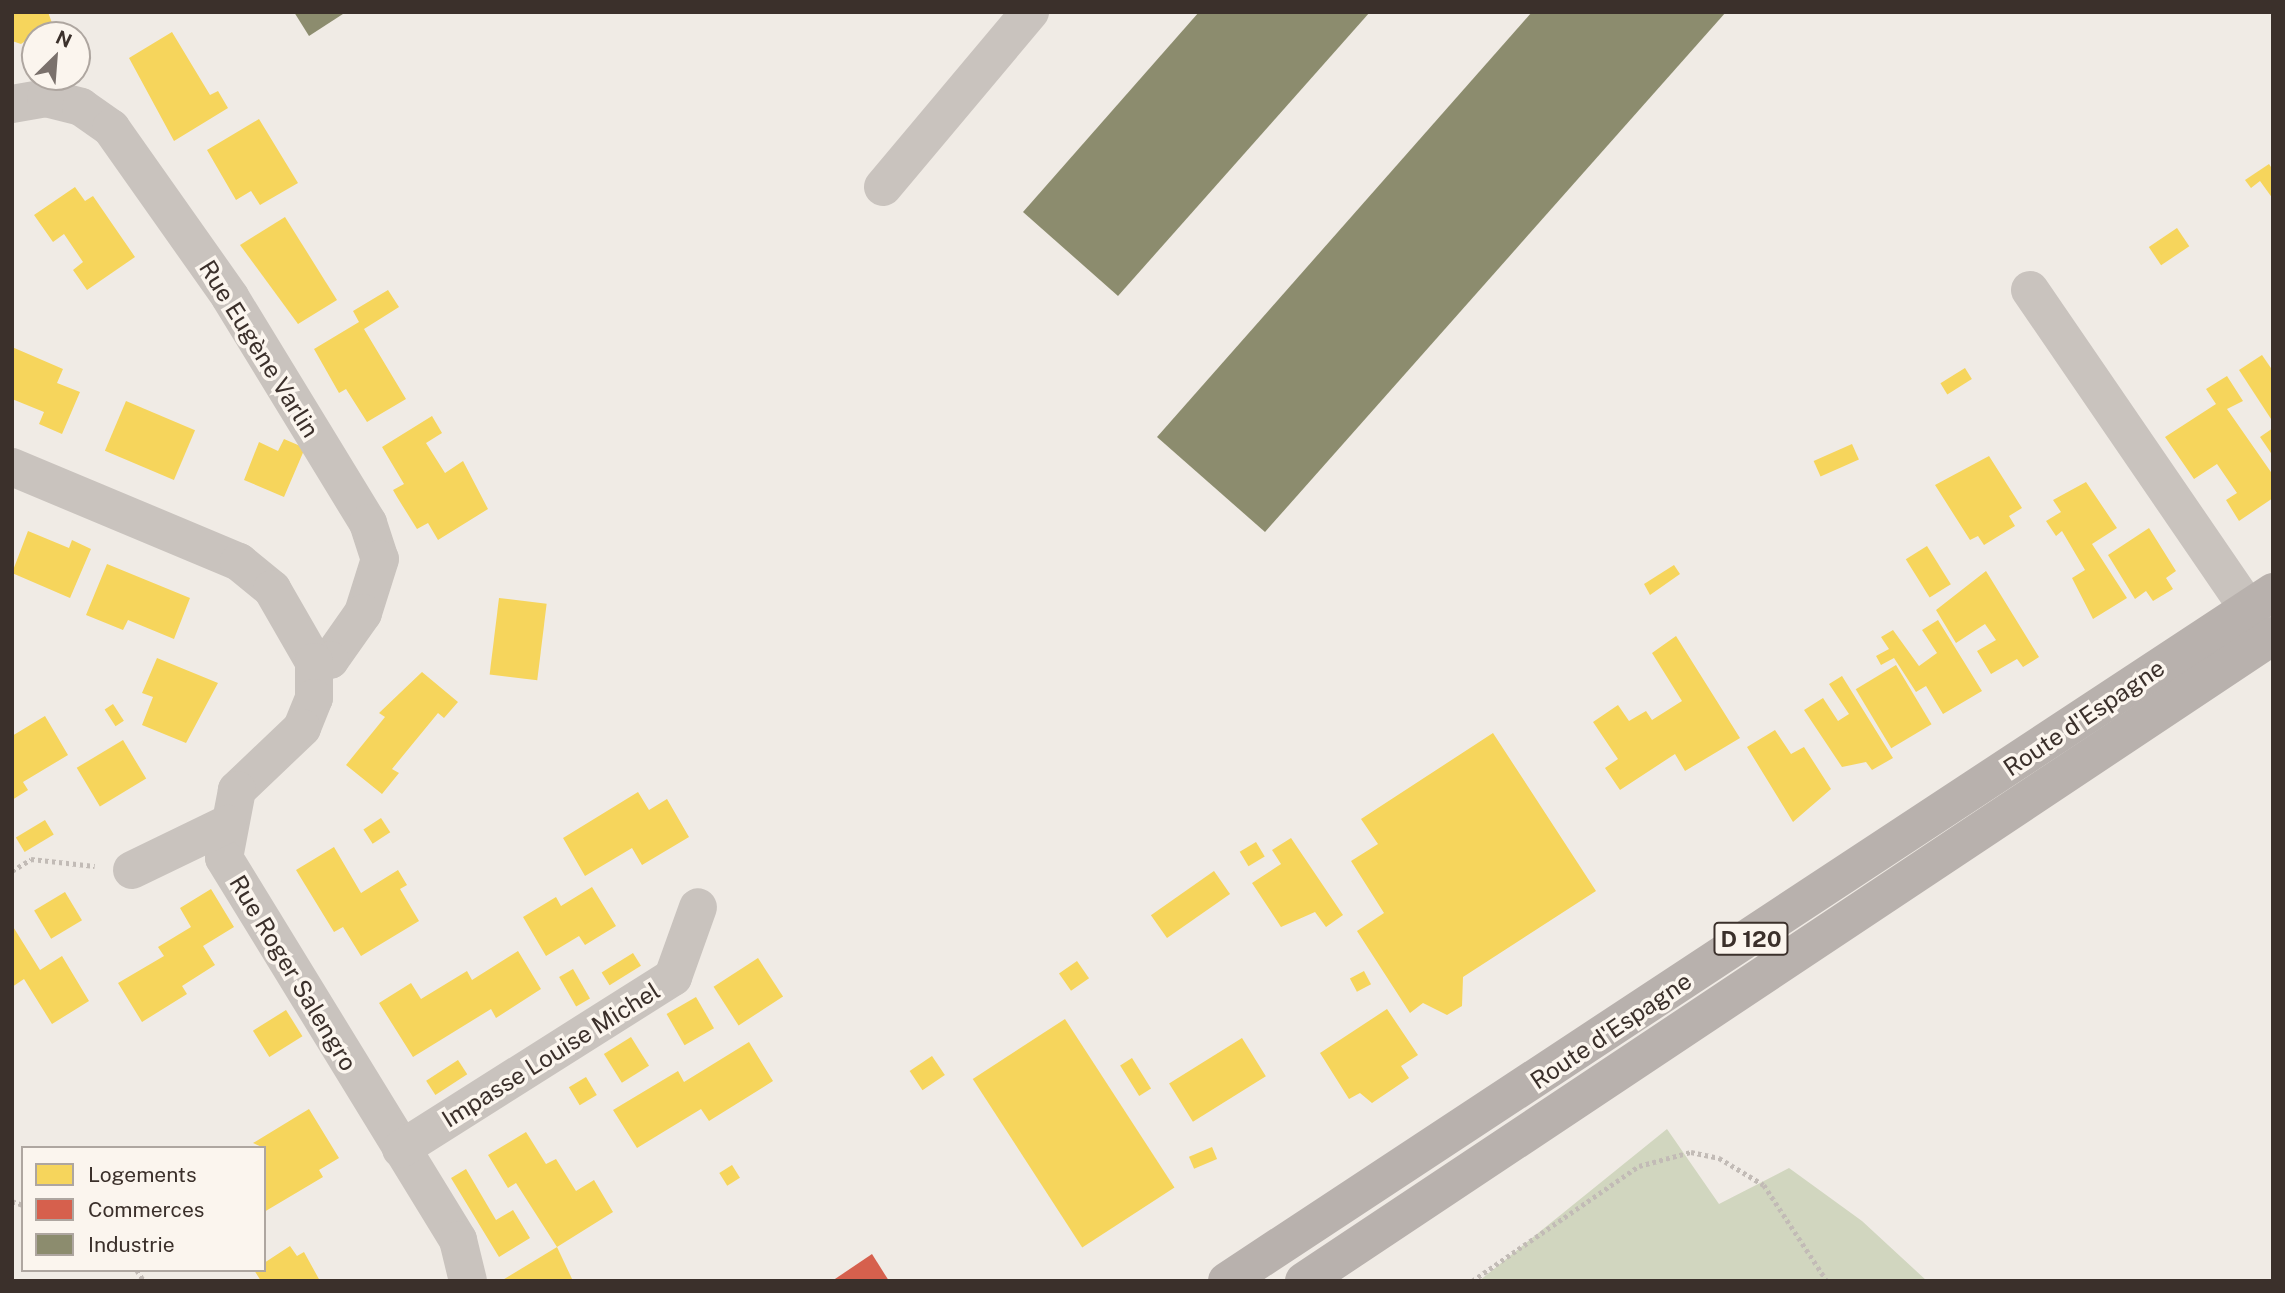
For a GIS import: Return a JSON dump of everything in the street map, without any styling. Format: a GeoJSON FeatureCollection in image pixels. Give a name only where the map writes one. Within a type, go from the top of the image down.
{"type":"FeatureCollection","features":[{"type":"Feature","properties":{"kind":"main road","name":"Route d'Espagne"},"geometry":{"type":"LineString","coordinates":[[1227,1281],[2266,619]]}},
{"type":"Feature","properties":{"kind":"main road","name":"Route d'Espagne"},"geometry":{"type":"LineString","coordinates":[[1304,1281],[2266,619]]}},
{"type":"Feature","properties":{"kind":"street"},"geometry":{"type":"LineString","coordinates":[[883,187],[1030,12]]}},
{"type":"Feature","properties":{"kind":"street","name":"Rue Eugène Varlin"},"geometry":{"type":"LineString","coordinates":[[12,104],[46,98],[82,107],[111,128],[230,297],[368,523],[380,559],[363,613],[330,660],[314,662]]}},
{"type":"Feature","properties":{"kind":"street"},"geometry":{"type":"LineString","coordinates":[[2030,290],[2266,619]]}},
{"type":"Feature","properties":{"kind":"street"},"geometry":{"type":"LineString","coordinates":[[12,467],[239,562],[272,589],[314,662]]}},
{"type":"Feature","properties":{"kind":"street","name":"Rue Roger Salengro"},"geometry":{"type":"LineString","coordinates":[[314,662],[313,698],[302,728],[237,790],[227,824],[224,858],[458,1240],[468,1281]]}},
{"type":"Feature","properties":{"kind":"street"},"geometry":{"type":"LineString","coordinates":[[132,870],[227,824]]}},
{"type":"Feature","properties":{"kind":"street","name":"Impasse Louise Michel"},"geometry":{"type":"LineString","coordinates":[[401,1149],[673,977],[698,907]]}},
{"type":"Feature","properties":{"kind":"path"},"geometry":{"type":"LineString","coordinates":[[12,871],[31,859],[132,870]]}},
{"type":"Feature","properties":{"kind":"path"},"geometry":{"type":"LineString","coordinates":[[1472,1281],[1639,1166],[1691,1152],[1719,1158],[1764,1185],[1827,1281]]}},
{"type":"Feature","properties":{"kind":"green space"},"geometry":{"type":"Polygon","coordinates":[[[1667,1129],[1719,1204],[1789,1168],[1862,1221],[1927,1281],[1479,1281],[1667,1129]]]}},
{"type":"Feature","properties":{"kind":"building: Logements"},"geometry":{"type":"Polygon","coordinates":[[[12,12],[48,12],[51,21],[21,21],[21,44],[12,41],[12,12]]]}},
{"type":"Feature","properties":{"kind":"building: Logements"},"geometry":{"type":"Polygon","coordinates":[[[172,32],[210,95],[218,91],[228,108],[174,141],[129,58],[172,32]]]}},
{"type":"Feature","properties":{"kind":"building: Logements"},"geometry":{"type":"Polygon","coordinates":[[[259,119],[298,183],[260,205],[251,191],[236,200],[207,150],[259,119]]]}},
{"type":"Feature","properties":{"kind":"building: Logements"},"geometry":{"type":"Polygon","coordinates":[[[2269,164],[2273,170],[2273,199],[2260,181],[2251,188],[2245,180],[2269,164]]]}},
{"type":"Feature","properties":{"kind":"building: Logements"},"geometry":{"type":"Polygon","coordinates":[[[75,187],[85,201],[93,196],[135,257],[87,290],[73,270],[83,262],[64,234],[53,242],[34,215],[75,187]]]}},
{"type":"Feature","properties":{"kind":"building: Logements"},"geometry":{"type":"Polygon","coordinates":[[[285,217],[337,300],[298,324],[240,245],[285,217]]]}},
{"type":"Feature","properties":{"kind":"building: Logements"},"geometry":{"type":"Polygon","coordinates":[[[2177,228],[2189,246],[2161,265],[2149,247],[2177,228]]]}},
{"type":"Feature","properties":{"kind":"building: Logements"},"geometry":{"type":"Polygon","coordinates":[[[388,290],[399,307],[364,329],[406,399],[367,422],[346,389],[339,393],[314,349],[359,322],[353,311],[388,290]]]}},
{"type":"Feature","properties":{"kind":"building: Logements"},"geometry":{"type":"Polygon","coordinates":[[[12,347],[63,369],[57,383],[80,392],[62,434],[39,424],[44,412],[12,399],[12,347]]]}},
{"type":"Feature","properties":{"kind":"building: Logements"},"geometry":{"type":"Polygon","coordinates":[[[2262,355],[2273,371],[2273,422],[2239,370],[2262,355]]]}},
{"type":"Feature","properties":{"kind":"building: Logements"},"geometry":{"type":"Polygon","coordinates":[[[1965,368],[1972,379],[1947,394],[1940,383],[1965,368]]]}},
{"type":"Feature","properties":{"kind":"building: Logements"},"geometry":{"type":"Polygon","coordinates":[[[2227,376],[2243,401],[2227,409],[2273,475],[2273,498],[2239,521],[2226,500],[2237,493],[2217,464],[2194,479],[2165,437],[2216,404],[2206,389],[2227,376]]]}},
{"type":"Feature","properties":{"kind":"building: Logements"},"geometry":{"type":"Polygon","coordinates":[[[126,401],[195,430],[174,480],[105,451],[126,401]]]}},
{"type":"Feature","properties":{"kind":"building: Logements"},"geometry":{"type":"Polygon","coordinates":[[[432,416],[442,433],[426,443],[445,473],[463,461],[488,509],[438,540],[428,523],[417,529],[397,497],[393,490],[404,484],[382,447],[432,416]]]}},
{"type":"Feature","properties":{"kind":"building: Logements"},"geometry":{"type":"Polygon","coordinates":[[[2273,428],[2273,456],[2260,437],[2273,428]]]}},
{"type":"Feature","properties":{"kind":"building: Logements"},"geometry":{"type":"Polygon","coordinates":[[[284,439],[305,448],[284,497],[244,480],[259,442],[278,451],[284,439]]]}},
{"type":"Feature","properties":{"kind":"building: Logements"},"geometry":{"type":"Polygon","coordinates":[[[1852,444],[1859,460],[1821,477],[1814,461],[1852,444]]]}},
{"type":"Feature","properties":{"kind":"building: Logements"},"geometry":{"type":"Polygon","coordinates":[[[1989,456],[2022,508],[2009,516],[2015,526],[1984,545],[1978,536],[1970,540],[1935,485],[1989,456]]]}},
{"type":"Feature","properties":{"kind":"building: Logements"},"geometry":{"type":"Polygon","coordinates":[[[2086,482],[2117,528],[2092,544],[2127,598],[2093,619],[2072,578],[2085,570],[2062,531],[2056,536],[2046,521],[2061,512],[2053,500],[2086,482]]]}},
{"type":"Feature","properties":{"kind":"building: Logements"},"geometry":{"type":"Polygon","coordinates":[[[2149,528],[2176,571],[2166,578],[2173,589],[2153,601],[2146,591],[2135,599],[2108,555],[2149,528]]]}},
{"type":"Feature","properties":{"kind":"building: Logements"},"geometry":{"type":"Polygon","coordinates":[[[28,531],[69,548],[72,540],[91,549],[70,598],[12,573],[28,531]]]}},
{"type":"Feature","properties":{"kind":"building: Logements"},"geometry":{"type":"Polygon","coordinates":[[[1927,546],[1951,584],[1930,597],[1906,559],[1927,546]]]}},
{"type":"Feature","properties":{"kind":"building: Logements"},"geometry":{"type":"Polygon","coordinates":[[[107,564],[190,598],[174,639],[128,620],[123,630],[86,615],[107,564]]]}},
{"type":"Feature","properties":{"kind":"building: Logements"},"geometry":{"type":"Polygon","coordinates":[[[1674,565],[1680,574],[1650,595],[1644,584],[1674,565]]]}},
{"type":"Feature","properties":{"kind":"building: Logements"},"geometry":{"type":"Polygon","coordinates":[[[1986,571],[2039,657],[2023,667],[2017,659],[1991,674],[1977,651],[1996,640],[1985,624],[1956,643],[1936,610],[1986,571]]]}},
{"type":"Feature","properties":{"kind":"building: Logements"},"geometry":{"type":"Polygon","coordinates":[[[499,598],[547,604],[537,680],[490,674],[499,598]]]}},
{"type":"Feature","properties":{"kind":"building: Logements"},"geometry":{"type":"Polygon","coordinates":[[[1938,620],[1982,691],[1943,714],[1926,686],[1916,692],[1894,658],[1881,665],[1876,656],[1889,649],[1881,637],[1893,630],[1919,666],[1937,653],[1922,630],[1938,620]]]}},
{"type":"Feature","properties":{"kind":"building: Logements"},"geometry":{"type":"Polygon","coordinates":[[[1676,636],[1740,738],[1685,771],[1675,754],[1620,790],[1605,768],[1618,759],[1593,722],[1618,705],[1629,721],[1646,711],[1652,720],[1682,701],[1652,653],[1676,636]]]}},
{"type":"Feature","properties":{"kind":"building: Logements"},"geometry":{"type":"Polygon","coordinates":[[[157,658],[218,683],[186,743],[142,725],[153,697],[142,693],[157,658]]]}},
{"type":"Feature","properties":{"kind":"building: Logements"},"geometry":{"type":"Polygon","coordinates":[[[1896,665],[1932,724],[1891,748],[1856,689],[1896,665]]]}},
{"type":"Feature","properties":{"kind":"building: Logements"},"geometry":{"type":"Polygon","coordinates":[[[422,672],[458,702],[444,718],[438,713],[392,769],[399,773],[382,794],[346,765],[385,717],[379,713],[422,672]]]}},
{"type":"Feature","properties":{"kind":"building: Logements"},"geometry":{"type":"Polygon","coordinates":[[[1842,676],[1893,758],[1872,770],[1866,762],[1842,767],[1804,710],[1823,698],[1838,721],[1849,714],[1829,684],[1842,676]]]}},
{"type":"Feature","properties":{"kind":"building: Logements"},"geometry":{"type":"Polygon","coordinates":[[[113,704],[124,721],[116,726],[105,709],[113,704]]]}},
{"type":"Feature","properties":{"kind":"building: Logements"},"geometry":{"type":"Polygon","coordinates":[[[45,716],[68,755],[23,782],[28,790],[12,800],[12,736],[45,716]]]}},
{"type":"Feature","properties":{"kind":"building: Logements"},"geometry":{"type":"Polygon","coordinates":[[[1775,730],[1791,754],[1804,747],[1831,789],[1793,822],[1747,747],[1775,730]]]}},
{"type":"Feature","properties":{"kind":"building: Logements"},"geometry":{"type":"Polygon","coordinates":[[[1493,733],[1596,891],[1463,977],[1462,1006],[1447,1015],[1423,1003],[1410,1013],[1357,931],[1384,913],[1351,861],[1378,844],[1361,819],[1493,733]]]}},
{"type":"Feature","properties":{"kind":"building: Logements"},"geometry":{"type":"Polygon","coordinates":[[[123,740],[146,779],[100,806],[77,768],[123,740]]]}},
{"type":"Feature","properties":{"kind":"building: Logements"},"geometry":{"type":"Polygon","coordinates":[[[638,792],[649,810],[667,799],[689,837],[642,865],[632,848],[585,876],[563,838],[638,792]]]}},
{"type":"Feature","properties":{"kind":"building: Logements"},"geometry":{"type":"Polygon","coordinates":[[[381,818],[390,832],[373,844],[363,829],[381,818]]]}},
{"type":"Feature","properties":{"kind":"building: Logements"},"geometry":{"type":"Polygon","coordinates":[[[45,820],[54,835],[25,852],[16,838],[45,820]]]}},
{"type":"Feature","properties":{"kind":"building: Logements"},"geometry":{"type":"Polygon","coordinates":[[[1291,838],[1343,915],[1326,927],[1315,912],[1281,927],[1252,883],[1281,864],[1272,850],[1291,838]]]}},
{"type":"Feature","properties":{"kind":"building: Logements"},"geometry":{"type":"Polygon","coordinates":[[[1256,842],[1265,857],[1248,866],[1240,852],[1256,842]]]}},
{"type":"Feature","properties":{"kind":"building: Logements"},"geometry":{"type":"Polygon","coordinates":[[[334,847],[361,893],[398,870],[407,885],[400,889],[419,921],[361,956],[343,927],[334,932],[296,870],[334,847]]]}},
{"type":"Feature","properties":{"kind":"building: Logements"},"geometry":{"type":"Polygon","coordinates":[[[1214,871],[1230,894],[1167,938],[1151,915],[1214,871]]]}},
{"type":"Feature","properties":{"kind":"building: Logements"},"geometry":{"type":"Polygon","coordinates":[[[592,887],[616,926],[585,945],[579,936],[546,956],[523,917],[556,897],[561,906],[592,887]]]}},
{"type":"Feature","properties":{"kind":"building: Logements"},"geometry":{"type":"Polygon","coordinates":[[[211,889],[234,927],[203,946],[215,965],[182,986],[187,994],[142,1022],[118,983],[164,956],[158,947],[191,927],[180,908],[211,889]]]}},
{"type":"Feature","properties":{"kind":"building: Logements"},"geometry":{"type":"Polygon","coordinates":[[[65,892],[82,920],[51,939],[34,911],[65,892]]]}},
{"type":"Feature","properties":{"kind":"building: Logements"},"geometry":{"type":"Polygon","coordinates":[[[12,925],[40,970],[62,956],[89,1001],[52,1024],[24,979],[12,987],[12,925]]]}},
{"type":"Feature","properties":{"kind":"building: Logements"},"geometry":{"type":"Polygon","coordinates":[[[518,951],[541,989],[496,1018],[491,1009],[413,1057],[379,1003],[411,983],[421,999],[467,971],[472,980],[518,951]]]}},
{"type":"Feature","properties":{"kind":"building: Logements"},"geometry":{"type":"Polygon","coordinates":[[[633,953],[641,966],[610,985],[602,973],[633,953]]]}},
{"type":"Feature","properties":{"kind":"building: Logements"},"geometry":{"type":"Polygon","coordinates":[[[758,958],[783,997],[739,1025],[714,987],[758,958]]]}},
{"type":"Feature","properties":{"kind":"building: Logements"},"geometry":{"type":"Polygon","coordinates":[[[1077,961],[1089,978],[1071,991],[1059,974],[1077,961]]]}},
{"type":"Feature","properties":{"kind":"building: Logements"},"geometry":{"type":"Polygon","coordinates":[[[573,969],[590,998],[576,1006],[559,977],[573,969]]]}},
{"type":"Feature","properties":{"kind":"building: Logements"},"geometry":{"type":"Polygon","coordinates":[[[1364,971],[1371,984],[1357,992],[1350,979],[1364,971]]]}},
{"type":"Feature","properties":{"kind":"building: Logements"},"geometry":{"type":"Polygon","coordinates":[[[696,997],[714,1028],[685,1045],[667,1014],[696,997]]]}},
{"type":"Feature","properties":{"kind":"building: Logements"},"geometry":{"type":"Polygon","coordinates":[[[1387,1009],[1418,1055],[1401,1066],[1409,1078],[1372,1103],[1360,1093],[1349,1099],[1320,1053],[1387,1009]]]}},
{"type":"Feature","properties":{"kind":"building: Logements"},"geometry":{"type":"Polygon","coordinates":[[[286,1010],[302,1036],[269,1057],[253,1031],[286,1010]]]}},
{"type":"Feature","properties":{"kind":"building: Logements"},"geometry":{"type":"Polygon","coordinates":[[[1065,1019],[1174,1188],[1082,1247],[973,1079],[1065,1019]]]}},
{"type":"Feature","properties":{"kind":"building: Logements"},"geometry":{"type":"Polygon","coordinates":[[[631,1037],[649,1066],[622,1083],[604,1054],[631,1037]]]}},
{"type":"Feature","properties":{"kind":"building: Logements"},"geometry":{"type":"Polygon","coordinates":[[[1242,1038],[1266,1076],[1193,1122],[1169,1084],[1242,1038]]]}},
{"type":"Feature","properties":{"kind":"building: Logements"},"geometry":{"type":"Polygon","coordinates":[[[749,1042],[773,1081],[709,1121],[701,1109],[637,1148],[613,1110],[678,1071],[684,1082],[749,1042]]]}},
{"type":"Feature","properties":{"kind":"building: Logements"},"geometry":{"type":"Polygon","coordinates":[[[932,1056],[945,1075],[922,1090],[910,1071],[932,1056]]]}},
{"type":"Feature","properties":{"kind":"building: Logements"},"geometry":{"type":"Polygon","coordinates":[[[1132,1058],[1151,1089],[1139,1096],[1120,1065],[1132,1058]]]}},
{"type":"Feature","properties":{"kind":"building: Logements"},"geometry":{"type":"Polygon","coordinates":[[[458,1060],[467,1074],[435,1095],[426,1081],[458,1060]]]}},
{"type":"Feature","properties":{"kind":"building: Logements"},"geometry":{"type":"Polygon","coordinates":[[[586,1077],[597,1095],[580,1105],[569,1087],[586,1077]]]}},
{"type":"Feature","properties":{"kind":"building: Logements"},"geometry":{"type":"Polygon","coordinates":[[[309,1109],[339,1158],[319,1170],[323,1177],[266,1211],[266,1146],[253,1143],[309,1109]]]}},
{"type":"Feature","properties":{"kind":"building: Logements"},"geometry":{"type":"Polygon","coordinates":[[[526,1132],[546,1164],[556,1159],[576,1191],[594,1180],[613,1212],[557,1247],[516,1183],[508,1188],[488,1155],[526,1132]]]}},
{"type":"Feature","properties":{"kind":"building: Logements"},"geometry":{"type":"Polygon","coordinates":[[[1212,1147],[1217,1159],[1194,1169],[1189,1157],[1212,1147]]]}},
{"type":"Feature","properties":{"kind":"building: Logements"},"geometry":{"type":"Polygon","coordinates":[[[732,1165],[740,1178],[727,1186],[719,1173],[732,1165]]]}},
{"type":"Feature","properties":{"kind":"building: Logements"},"geometry":{"type":"Polygon","coordinates":[[[466,1169],[496,1220],[513,1210],[530,1238],[499,1257],[451,1178],[466,1169]]]}},
{"type":"Feature","properties":{"kind":"building: Logements"},"geometry":{"type":"Polygon","coordinates":[[[290,1246],[297,1256],[304,1252],[320,1281],[261,1281],[255,1272],[266,1272],[266,1262],[290,1246]]]}},
{"type":"Feature","properties":{"kind":"building: Logements"},"geometry":{"type":"Polygon","coordinates":[[[557,1247],[573,1281],[501,1281],[557,1247]]]}},
{"type":"Feature","properties":{"kind":"building: Commerces"},"geometry":{"type":"Polygon","coordinates":[[[872,1254],[889,1281],[832,1281],[872,1254]]]}},
{"type":"Feature","properties":{"kind":"building: Industrie"},"geometry":{"type":"Polygon","coordinates":[[[294,12],[346,12],[309,36],[294,12]]]}},
{"type":"Feature","properties":{"kind":"building: Industrie"},"geometry":{"type":"Polygon","coordinates":[[[1199,12],[1370,12],[1118,296],[1023,212],[1199,12]]]}},
{"type":"Feature","properties":{"kind":"building: Industrie"},"geometry":{"type":"Polygon","coordinates":[[[1532,12],[1726,12],[1265,532],[1157,437],[1532,12]]]}}]}
